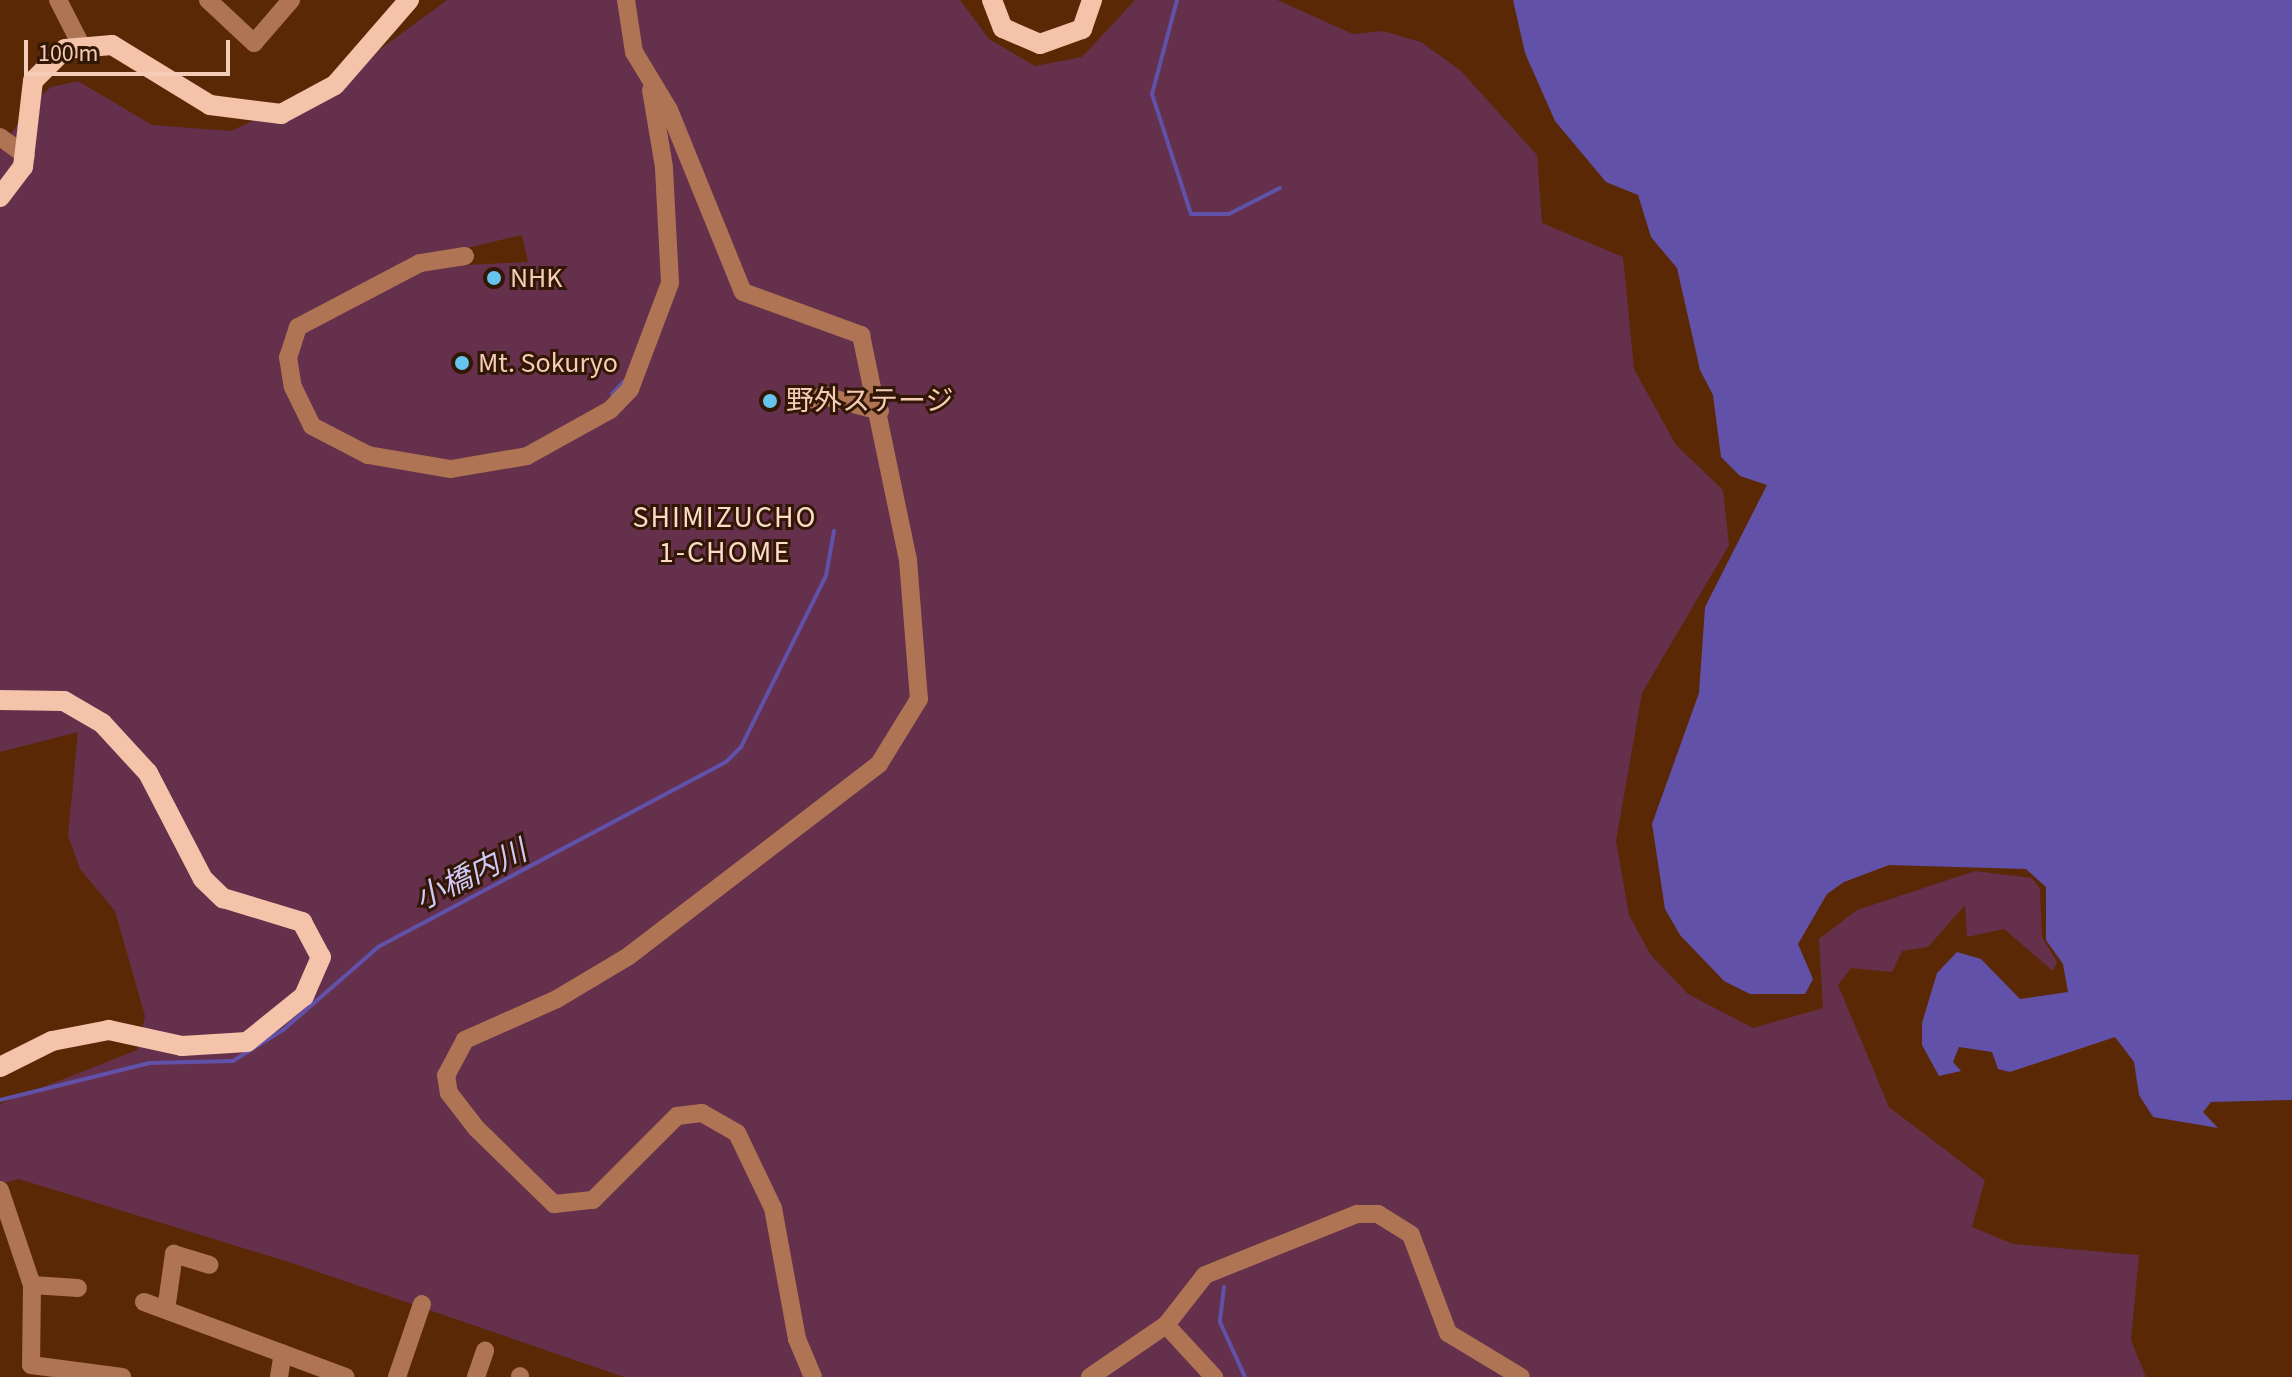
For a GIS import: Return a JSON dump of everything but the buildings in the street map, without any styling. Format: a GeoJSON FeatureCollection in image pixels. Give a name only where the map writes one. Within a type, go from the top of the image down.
{"type":"FeatureCollection","features":[{"type":"Feature","properties":{"kind":"main road"},"geometry":{"type":"LineString","coordinates":[[0,197],[26,156],[33,81],[65,49],[81,45],[112,45],[210,105],[281,114],[335,85],[409,0]]}},
{"type":"Feature","properties":{"kind":"main road"},"geometry":{"type":"LineString","coordinates":[[992,0],[1003,28],[1040,44],[1082,29],[1092,0]]}},
{"type":"Feature","properties":{"kind":"main road"},"geometry":{"type":"LineString","coordinates":[[0,700],[64,701],[102,723],[148,773],[203,879],[223,898],[302,922],[321,957],[304,996],[279,1023],[234,1046],[182,1046],[109,1030],[2,1063]]}},
{"type":"Feature","properties":{"kind":"street"},"geometry":{"type":"LineString","coordinates":[[58,0],[81,45]]}},
{"type":"Feature","properties":{"kind":"street"},"geometry":{"type":"LineString","coordinates":[[208,0],[254,43],[291,0]]}},
{"type":"Feature","properties":{"kind":"street"},"geometry":{"type":"LineString","coordinates":[[626,0],[630,40],[743,292],[861,335],[880,411],[916,638],[919,699],[906,729],[879,764],[629,956],[557,999],[465,1040],[446,1075],[449,1093],[476,1128],[554,1204],[593,1200],[677,1116],[702,1113],[737,1133],[773,1208],[797,1339],[813,1377]]}},
{"type":"Feature","properties":{"kind":"street"},"geometry":{"type":"LineString","coordinates":[[465,256],[420,263],[298,327],[288,357],[293,387],[312,426],[397,464],[489,466],[527,456],[610,410],[630,389],[670,283],[664,167],[649,79]]}},
{"type":"Feature","properties":{"kind":"street"},"geometry":{"type":"LineString","coordinates":[[0,137],[26,156]]}},
{"type":"Feature","properties":{"kind":"street"},"geometry":{"type":"LineString","coordinates":[[794,403],[824,396],[880,411]]}},
{"type":"Feature","properties":{"kind":"street"},"geometry":{"type":"LineString","coordinates":[[0,1190],[32,1285],[31,1365],[122,1377]]}},
{"type":"Feature","properties":{"kind":"street"},"geometry":{"type":"LineString","coordinates":[[1090,1377],[1166,1325],[1205,1275],[1357,1214],[1378,1214],[1411,1235],[1448,1333],[1521,1377]]}},
{"type":"Feature","properties":{"kind":"street"},"geometry":{"type":"LineString","coordinates":[[166,1310],[174,1254],[209,1265]]}},
{"type":"Feature","properties":{"kind":"street"},"geometry":{"type":"LineString","coordinates":[[32,1285],[78,1288]]}},
{"type":"Feature","properties":{"kind":"street"},"geometry":{"type":"LineString","coordinates":[[144,1302],[346,1377]]}},
{"type":"Feature","properties":{"kind":"street"},"geometry":{"type":"LineString","coordinates":[[397,1377],[422,1304]]}},
{"type":"Feature","properties":{"kind":"street"},"geometry":{"type":"LineString","coordinates":[[1166,1325],[1214,1377]]}},
{"type":"Feature","properties":{"kind":"street"},"geometry":{"type":"LineString","coordinates":[[476,1377],[485,1351]]}},
{"type":"Feature","properties":{"kind":"street"},"geometry":{"type":"LineString","coordinates":[[279,1377],[283,1353]]}},
{"type":"Feature","properties":{"kind":"shaded area"},"geometry":{"type":"Polygon","coordinates":[[[447,0],[960,0],[989,39],[1035,66],[1082,57],[1135,0],[1277,0],[1353,34],[1383,31],[1421,42],[1460,70],[1537,155],[1542,223],[1623,257],[1634,369],[1676,445],[1723,490],[1729,545],[1642,693],[1616,841],[1629,915],[1650,954],[1688,994],[1753,1028],[1823,1008],[1819,939],[1857,910],[1975,871],[2032,878],[2040,889],[2042,937],[2057,962],[2053,971],[2004,929],[1967,937],[1965,905],[1928,947],[1902,951],[1892,972],[1851,968],[1838,985],[1889,1107],[1985,1180],[1972,1227],[2013,1244],[2139,1255],[2131,1340],[2146,1377],[624,1377],[292,1263],[19,1179],[0,1184],[0,1104],[137,1050],[145,1016],[115,911],[80,869],[68,836],[78,732],[0,752],[0,150],[30,105],[51,87],[78,81],[152,125],[231,131],[334,83],[447,0]],[[522,235],[467,248],[466,265],[528,262],[522,235]]]}},
{"type":"Feature","properties":{"kind":"shaded area"},"geometry":{"type":"Polygon","coordinates":[[[1513,0],[2292,0],[2292,1100],[2211,1102],[2203,1112],[2218,1128],[2153,1117],[2139,1095],[2134,1062],[2115,1037],[2010,1072],[1998,1069],[1992,1052],[1959,1047],[1953,1062],[1961,1071],[1939,1076],[1922,1045],[1922,1023],[1937,973],[1957,952],[1981,959],[2020,999],[2068,992],[2063,964],[2046,940],[2046,887],[2026,869],[1889,865],[1844,882],[1827,894],[1798,944],[1813,979],[1805,994],[1750,994],[1724,981],[1680,935],[1665,909],[1652,824],[1699,693],[1705,607],[1767,485],[1740,476],[1721,457],[1713,395],[1700,370],[1677,268],[1651,237],[1638,195],[1606,182],[1555,121],[1525,53],[1513,0]]]}},
{"type":"Feature","properties":{"kind":"waterway"},"geometry":{"type":"LineString","coordinates":[[1177,0],[1152,94],[1191,214],[1229,214],[1280,188]]}},
{"type":"Feature","properties":{"kind":"waterway"},"geometry":{"type":"LineString","coordinates":[[612,394],[624,381]]}},
{"type":"Feature","properties":{"kind":"waterway","name":"小橋内川"},"geometry":{"type":"LineString","coordinates":[[0,1100],[149,1063],[233,1061],[283,1030],[378,947],[726,762],[741,747],[826,576],[834,531]]}},
{"type":"Feature","properties":{"kind":"waterway"},"geometry":{"type":"LineString","coordinates":[[1224,1287],[1220,1322],[1245,1377]]}},
{"type":"Feature","properties":{"kind":"place","name":"NHK"},"geometry":{"type":"Point","coordinates":[494,278]}},
{"type":"Feature","properties":{"kind":"place","name":"Mt. Sokuryo"},"geometry":{"type":"Point","coordinates":[462,363]}},
{"type":"Feature","properties":{"kind":"place","name":"野外ステージ"},"geometry":{"type":"Point","coordinates":[770,401]}},
{"type":"Feature","properties":{"kind":"district","name":"SHIMIZUCHO 1-CHOME"},"geometry":{"type":"Point","coordinates":[725,535]}}]}
